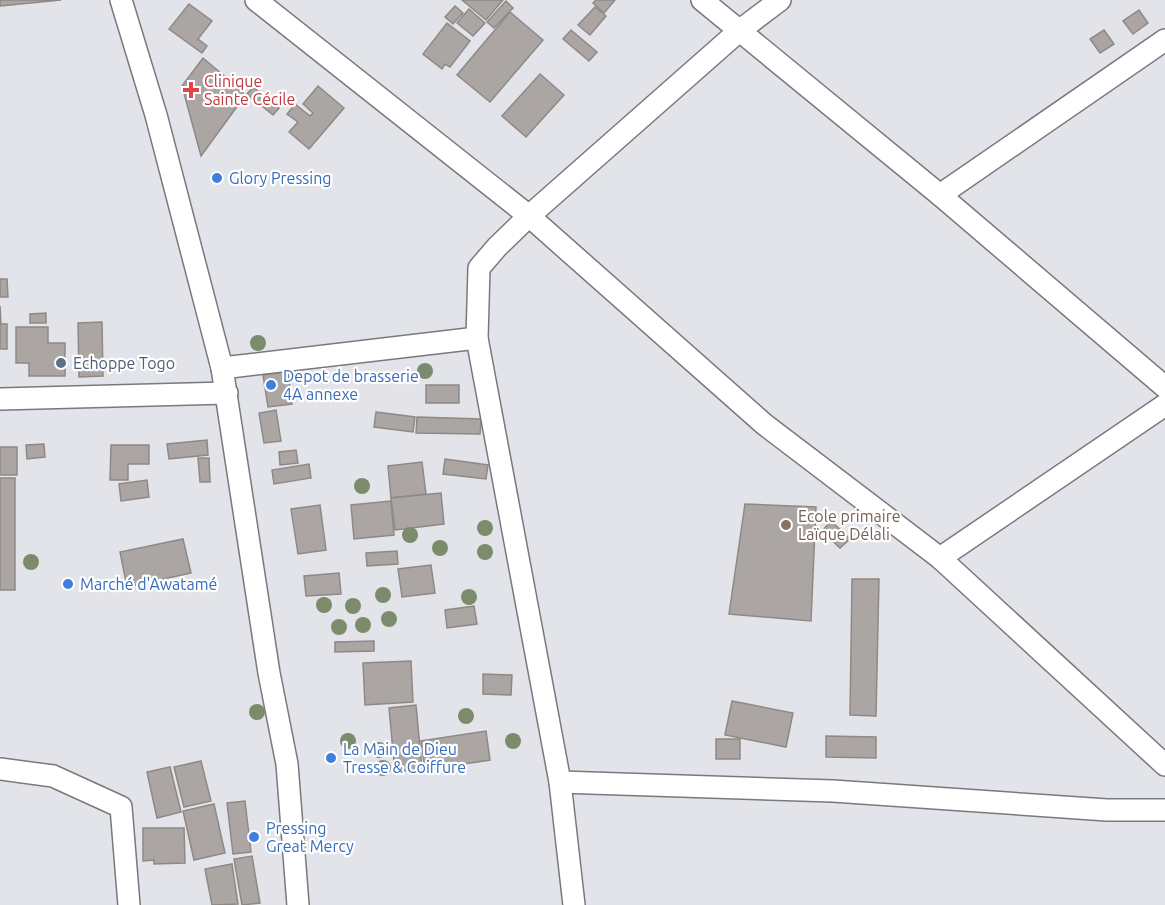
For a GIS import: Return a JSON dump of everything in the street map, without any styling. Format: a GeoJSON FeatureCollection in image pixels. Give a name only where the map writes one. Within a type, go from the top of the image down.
{"type":"FeatureCollection","features":[{"type":"Feature","properties":{"kind":"street"},"geometry":{"type":"LineString","coordinates":[[121,0],[156,115],[227,393],[269,673],[286,764],[298,905]]}},
{"type":"Feature","properties":{"kind":"street"},"geometry":{"type":"LineString","coordinates":[[256,0],[529,216],[764,424],[940,558],[1165,765]]}},
{"type":"Feature","properties":{"kind":"street"},"geometry":{"type":"LineString","coordinates":[[702,0],[940,195],[1165,387]]}},
{"type":"Feature","properties":{"kind":"street"},"geometry":{"type":"LineString","coordinates":[[574,905],[560,782],[477,338],[479,268],[529,216],[739,31],[780,0]]}},
{"type":"Feature","properties":{"kind":"street"},"geometry":{"type":"LineString","coordinates":[[940,195],[1165,40]]}},
{"type":"Feature","properties":{"kind":"street"},"geometry":{"type":"LineString","coordinates":[[222,368],[477,338]]}},
{"type":"Feature","properties":{"kind":"street"},"geometry":{"type":"LineString","coordinates":[[0,399],[227,393]]}},
{"type":"Feature","properties":{"kind":"street"},"geometry":{"type":"LineString","coordinates":[[940,558],[1165,405]]}},
{"type":"Feature","properties":{"kind":"street"},"geometry":{"type":"LineString","coordinates":[[0,770],[53,776],[121,807],[129,905]]}},
{"type":"Feature","properties":{"kind":"street"},"geometry":{"type":"LineString","coordinates":[[560,782],[833,792],[1107,810],[1165,810]]}},
{"type":"Feature","properties":{"kind":"building"},"geometry":{"type":"Polygon","coordinates":[[[0,0],[61,0],[0,6],[0,0]]]}},
{"type":"Feature","properties":{"kind":"building"},"geometry":{"type":"Polygon","coordinates":[[[462,0],[503,0],[486,20],[462,0]]]}},
{"type":"Feature","properties":{"kind":"building"},"geometry":{"type":"Polygon","coordinates":[[[596,0],[615,0],[604,13],[593,3],[596,0]]]}},
{"type":"Feature","properties":{"kind":"building"},"geometry":{"type":"Polygon","coordinates":[[[506,1],[513,8],[494,28],[487,22],[506,1]]]}},
{"type":"Feature","properties":{"kind":"building"},"geometry":{"type":"Polygon","coordinates":[[[189,4],[212,21],[198,39],[207,46],[202,53],[169,29],[189,4]]]}},
{"type":"Feature","properties":{"kind":"building"},"geometry":{"type":"Polygon","coordinates":[[[455,6],[463,13],[453,24],[445,17],[455,6]]]}},
{"type":"Feature","properties":{"kind":"building"},"geometry":{"type":"Polygon","coordinates":[[[595,7],[606,16],[590,35],[578,25],[595,7]]]}},
{"type":"Feature","properties":{"kind":"building"},"geometry":{"type":"Polygon","coordinates":[[[469,9],[485,23],[473,36],[457,23],[469,9]]]}},
{"type":"Feature","properties":{"kind":"building"},"geometry":{"type":"Polygon","coordinates":[[[1139,10],[1148,23],[1133,34],[1123,21],[1139,10]]]}},
{"type":"Feature","properties":{"kind":"building"},"geometry":{"type":"Polygon","coordinates":[[[510,12],[543,40],[490,102],[457,75],[510,12]]]}},
{"type":"Feature","properties":{"kind":"building"},"geometry":{"type":"Polygon","coordinates":[[[447,23],[470,41],[450,67],[445,64],[442,69],[423,54],[447,23]]]}},
{"type":"Feature","properties":{"kind":"building"},"geometry":{"type":"Polygon","coordinates":[[[571,30],[597,52],[589,61],[563,39],[571,30]]]}},
{"type":"Feature","properties":{"kind":"building"},"geometry":{"type":"Polygon","coordinates":[[[1104,30],[1114,44],[1100,53],[1090,39],[1104,30]]]}},
{"type":"Feature","properties":{"kind":"building"},"geometry":{"type":"Polygon","coordinates":[[[203,58],[243,92],[244,97],[201,156],[182,86],[203,58]]]}},
{"type":"Feature","properties":{"kind":"building"},"geometry":{"type":"Polygon","coordinates":[[[540,74],[564,95],[526,137],[502,116],[540,74]]]}},
{"type":"Feature","properties":{"kind":"building"},"geometry":{"type":"Polygon","coordinates":[[[318,86],[344,108],[309,149],[289,132],[298,122],[287,114],[295,104],[310,116],[313,113],[303,104],[318,86]]]}},
{"type":"Feature","properties":{"kind":"building"},"geometry":{"type":"Polygon","coordinates":[[[253,87],[279,108],[273,115],[247,94],[253,87]]]}},
{"type":"Feature","properties":{"kind":"building"},"geometry":{"type":"Polygon","coordinates":[[[0,279],[7,279],[8,297],[0,297],[0,279]]]}},
{"type":"Feature","properties":{"kind":"building"},"geometry":{"type":"Polygon","coordinates":[[[0,306],[1,324],[7,324],[7,349],[0,349],[0,306]]]}},
{"type":"Feature","properties":{"kind":"building"},"geometry":{"type":"Polygon","coordinates":[[[46,313],[46,323],[30,323],[30,314],[46,313]]]}},
{"type":"Feature","properties":{"kind":"building"},"geometry":{"type":"Polygon","coordinates":[[[102,322],[103,376],[79,377],[78,323],[102,322]]]}},
{"type":"Feature","properties":{"kind":"building"},"geometry":{"type":"Polygon","coordinates":[[[16,327],[48,327],[48,343],[65,343],[65,376],[29,376],[29,363],[16,363],[16,327]]]}},
{"type":"Feature","properties":{"kind":"building"},"geometry":{"type":"Polygon","coordinates":[[[288,371],[292,404],[268,407],[263,375],[288,371]]]}},
{"type":"Feature","properties":{"kind":"building"},"geometry":{"type":"Polygon","coordinates":[[[426,385],[459,385],[459,403],[426,403],[426,385]]]}},
{"type":"Feature","properties":{"kind":"building"},"geometry":{"type":"Polygon","coordinates":[[[276,410],[281,441],[264,443],[259,413],[276,410]]]}},
{"type":"Feature","properties":{"kind":"building"},"geometry":{"type":"Polygon","coordinates":[[[376,412],[415,417],[413,432],[374,427],[376,412]]]}},
{"type":"Feature","properties":{"kind":"building"},"geometry":{"type":"Polygon","coordinates":[[[417,417],[481,419],[480,434],[416,433],[417,417]]]}},
{"type":"Feature","properties":{"kind":"building"},"geometry":{"type":"Polygon","coordinates":[[[207,440],[208,455],[169,459],[167,444],[207,440]]]}},
{"type":"Feature","properties":{"kind":"building"},"geometry":{"type":"Polygon","coordinates":[[[44,444],[45,457],[27,459],[26,445],[44,444]]]}},
{"type":"Feature","properties":{"kind":"building"},"geometry":{"type":"Polygon","coordinates":[[[111,445],[149,445],[149,464],[128,464],[128,480],[110,480],[111,445]]]}},
{"type":"Feature","properties":{"kind":"building"},"geometry":{"type":"Polygon","coordinates":[[[0,447],[17,447],[17,475],[0,475],[0,447]]]}},
{"type":"Feature","properties":{"kind":"building"},"geometry":{"type":"Polygon","coordinates":[[[296,450],[298,463],[280,465],[279,452],[296,450]]]}},
{"type":"Feature","properties":{"kind":"building"},"geometry":{"type":"Polygon","coordinates":[[[198,458],[209,458],[210,482],[200,482],[198,458]]]}},
{"type":"Feature","properties":{"kind":"building"},"geometry":{"type":"Polygon","coordinates":[[[445,459],[488,465],[486,479],[443,474],[445,459]]]}},
{"type":"Feature","properties":{"kind":"building"},"geometry":{"type":"Polygon","coordinates":[[[422,462],[426,494],[391,498],[388,466],[422,462]]]}},
{"type":"Feature","properties":{"kind":"building"},"geometry":{"type":"Polygon","coordinates":[[[309,464],[311,478],[274,484],[272,470],[309,464]]]}},
{"type":"Feature","properties":{"kind":"building"},"geometry":{"type":"Polygon","coordinates":[[[0,478],[15,478],[15,590],[0,590],[0,478]]]}},
{"type":"Feature","properties":{"kind":"building"},"geometry":{"type":"Polygon","coordinates":[[[147,480],[149,497],[121,501],[119,484],[147,480]]]}},
{"type":"Feature","properties":{"kind":"building"},"geometry":{"type":"Polygon","coordinates":[[[441,493],[444,524],[395,530],[391,498],[441,493]]]}},
{"type":"Feature","properties":{"kind":"building"},"geometry":{"type":"Polygon","coordinates":[[[391,501],[394,535],[354,539],[351,505],[391,501]]]}},
{"type":"Feature","properties":{"kind":"building"},"geometry":{"type":"Polygon","coordinates":[[[745,504],[816,507],[811,621],[729,614],[745,504]]]}},
{"type":"Feature","properties":{"kind":"building"},"geometry":{"type":"Polygon","coordinates":[[[320,505],[326,550],[298,554],[291,509],[320,505]]]}},
{"type":"Feature","properties":{"kind":"building"},"geometry":{"type":"Polygon","coordinates":[[[831,521],[850,539],[840,548],[822,531],[831,521]]]}},
{"type":"Feature","properties":{"kind":"building"},"geometry":{"type":"Polygon","coordinates":[[[183,539],[191,573],[127,587],[120,552],[183,539]]]}},
{"type":"Feature","properties":{"kind":"building"},"geometry":{"type":"Polygon","coordinates":[[[397,551],[398,564],[367,566],[366,553],[397,551]]]}},
{"type":"Feature","properties":{"kind":"building"},"geometry":{"type":"Polygon","coordinates":[[[431,565],[435,593],[402,597],[398,569],[431,565]]]}},
{"type":"Feature","properties":{"kind":"building"},"geometry":{"type":"Polygon","coordinates":[[[339,573],[341,594],[306,596],[304,576],[339,573]]]}},
{"type":"Feature","properties":{"kind":"building"},"geometry":{"type":"Polygon","coordinates":[[[852,579],[879,579],[876,716],[850,715],[852,579]]]}},
{"type":"Feature","properties":{"kind":"building"},"geometry":{"type":"Polygon","coordinates":[[[474,606],[477,624],[447,628],[445,610],[474,606]]]}},
{"type":"Feature","properties":{"kind":"building"},"geometry":{"type":"Polygon","coordinates":[[[374,641],[374,651],[335,652],[335,642],[374,641]]]}},
{"type":"Feature","properties":{"kind":"building"},"geometry":{"type":"Polygon","coordinates":[[[411,661],[413,702],[365,705],[363,663],[411,661]]]}},
{"type":"Feature","properties":{"kind":"building"},"geometry":{"type":"Polygon","coordinates":[[[483,674],[512,675],[511,695],[483,694],[483,674]]]}},
{"type":"Feature","properties":{"kind":"building"},"geometry":{"type":"Polygon","coordinates":[[[732,701],[793,713],[786,747],[725,735],[732,701]]]}},
{"type":"Feature","properties":{"kind":"building"},"geometry":{"type":"Polygon","coordinates":[[[416,705],[422,769],[395,772],[389,708],[416,705]]]}},
{"type":"Feature","properties":{"kind":"building"},"geometry":{"type":"Polygon","coordinates":[[[486,731],[490,760],[425,770],[421,741],[486,731]]]}},
{"type":"Feature","properties":{"kind":"building"},"geometry":{"type":"Polygon","coordinates":[[[826,736],[876,737],[876,758],[826,757],[826,736]]]}},
{"type":"Feature","properties":{"kind":"building"},"geometry":{"type":"Polygon","coordinates":[[[716,739],[740,739],[740,759],[716,759],[716,739]]]}},
{"type":"Feature","properties":{"kind":"building"},"geometry":{"type":"Polygon","coordinates":[[[201,761],[211,801],[184,807],[174,767],[201,761]]]}},
{"type":"Feature","properties":{"kind":"building"},"geometry":{"type":"Polygon","coordinates":[[[170,767],[181,812],[157,818],[147,772],[170,767]]]}},
{"type":"Feature","properties":{"kind":"building"},"geometry":{"type":"Polygon","coordinates":[[[245,801],[251,852],[233,854],[227,803],[245,801]]]}},
{"type":"Feature","properties":{"kind":"building"},"geometry":{"type":"Polygon","coordinates":[[[214,804],[225,853],[194,860],[183,811],[214,804]]]}},
{"type":"Feature","properties":{"kind":"building"},"geometry":{"type":"Polygon","coordinates":[[[143,828],[184,828],[185,863],[154,864],[154,860],[143,861],[143,828]]]}},
{"type":"Feature","properties":{"kind":"building"},"geometry":{"type":"Polygon","coordinates":[[[252,856],[260,903],[242,905],[234,859],[252,856]]]}},
{"type":"Feature","properties":{"kind":"building"},"geometry":{"type":"Polygon","coordinates":[[[232,864],[238,904],[212,905],[205,869],[232,864]]]}},
{"type":"Feature","properties":{"kind":"place","name":"Clinique Sainte Cécile"},"geometry":{"type":"Point","coordinates":[191,90]}},
{"type":"Feature","properties":{"kind":"place","name":"Glory Pressing"},"geometry":{"type":"Point","coordinates":[217,178]}},
{"type":"Feature","properties":{"kind":"place","name":"Echoppe Togo"},"geometry":{"type":"Point","coordinates":[61,363]}},
{"type":"Feature","properties":{"kind":"place","name":"Depot de brasserie 4A annexe"},"geometry":{"type":"Point","coordinates":[271,385]}},
{"type":"Feature","properties":{"kind":"place","name":"Ecole primaire Laïque Délali"},"geometry":{"type":"Point","coordinates":[786,525]}},
{"type":"Feature","properties":{"kind":"place","name":"Marché d'Awatamé"},"geometry":{"type":"Point","coordinates":[68,584]}},
{"type":"Feature","properties":{"kind":"place","name":"La Main de Dieu Tresse & Coiffure"},"geometry":{"type":"Point","coordinates":[331,758]}},
{"type":"Feature","properties":{"kind":"place","name":"Pressing Great Mercy"},"geometry":{"type":"Point","coordinates":[254,837]}}]}
